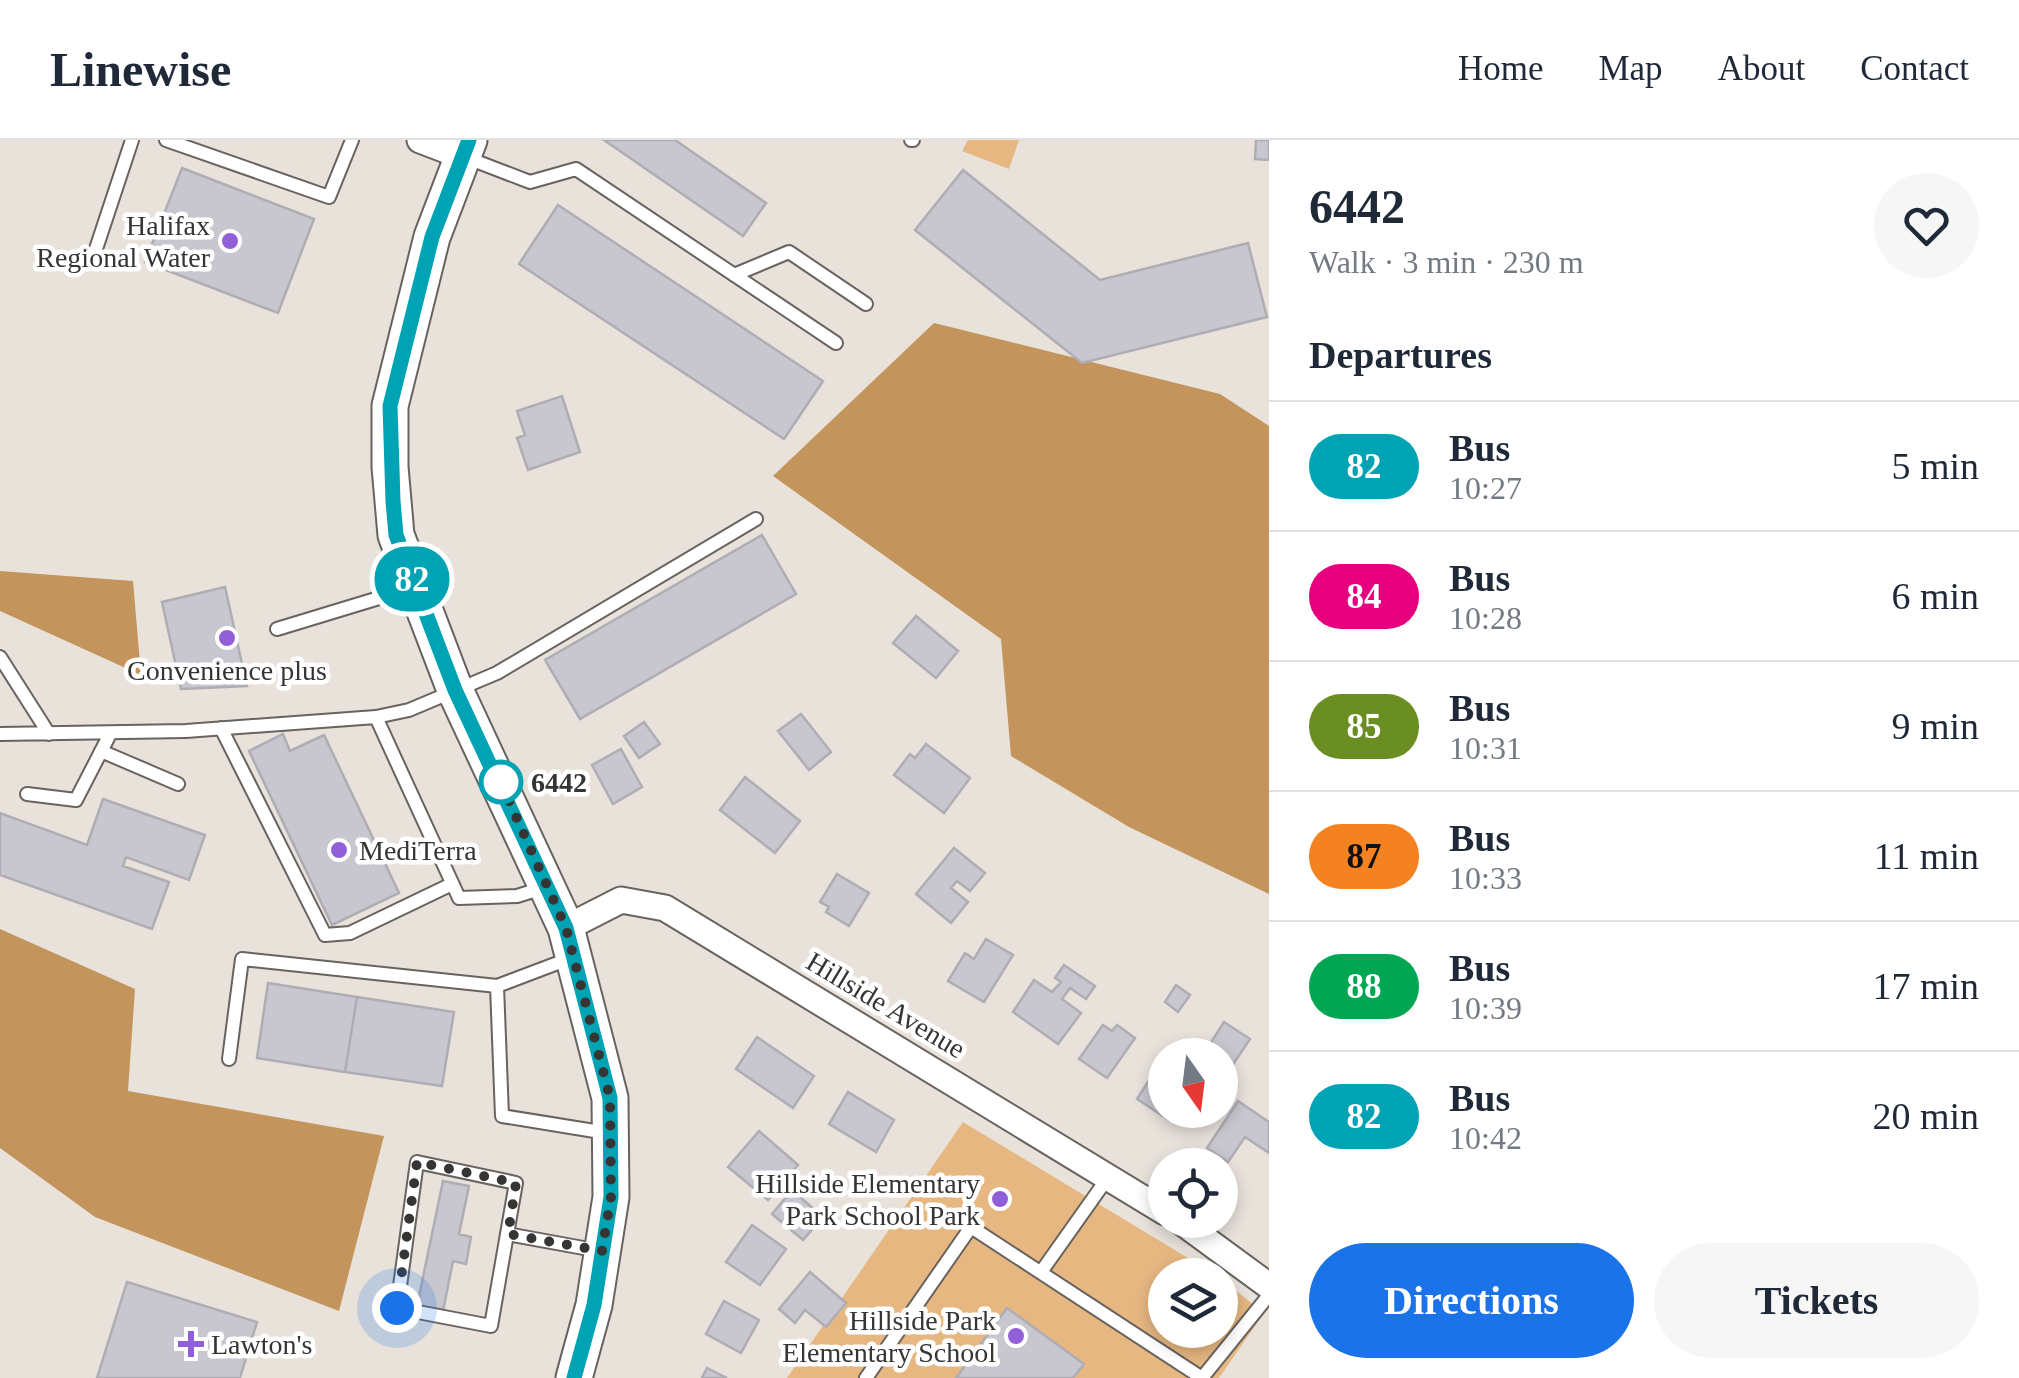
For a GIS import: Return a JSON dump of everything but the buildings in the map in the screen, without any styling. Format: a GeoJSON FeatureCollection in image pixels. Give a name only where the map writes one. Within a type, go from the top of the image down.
{"type":"FeatureCollection","features":[{"type":"Feature","properties":{"kind":"main road"},"geometry":{"type":"LineString","coordinates":[[466,148],[432,237],[390,406],[396,535],[455,690],[547,886],[569,943],[610,1098],[611,1197],[574,1378]]}},
{"type":"Feature","properties":{"kind":"street"},"geometry":{"type":"LineString","coordinates":[[420,140],[466,148]]}},
{"type":"Feature","properties":{"kind":"street","name":"Hillside Avenue"},"geometry":{"type":"LineString","coordinates":[[569,943],[621,900],[665,908],[1148,1201]]}},
{"type":"Feature","properties":{"kind":"street"},"geometry":{"type":"LineString","coordinates":[[1203,1238],[1269,1286]]}},
{"type":"Feature","properties":{"kind":"lane"},"geometry":{"type":"LineString","coordinates":[[92,260],[132,140]]}},
{"type":"Feature","properties":{"kind":"lane"},"geometry":{"type":"LineString","coordinates":[[166,140],[329,197],[352,140]]}},
{"type":"Feature","properties":{"kind":"lane"},"geometry":{"type":"LineString","coordinates":[[206,154],[212,140]]}},
{"type":"Feature","properties":{"kind":"lane"},"geometry":{"type":"LineString","coordinates":[[466,148],[530,182],[576,169],[836,343]]}},
{"type":"Feature","properties":{"kind":"lane"},"geometry":{"type":"LineString","coordinates":[[734,274],[789,252],[866,304]]}},
{"type":"Feature","properties":{"kind":"lane"},"geometry":{"type":"LineString","coordinates":[[0,734],[110,734],[376,718],[497,673],[756,518]]}},
{"type":"Feature","properties":{"kind":"lane"},"geometry":{"type":"LineString","coordinates":[[277,629],[415,588]]}},
{"type":"Feature","properties":{"kind":"lane"},"geometry":{"type":"LineString","coordinates":[[0,657],[48,734]]}},
{"type":"Feature","properties":{"kind":"lane"},"geometry":{"type":"LineString","coordinates":[[376,718],[459,898],[517,896],[547,886]]}},
{"type":"Feature","properties":{"kind":"lane"},"geometry":{"type":"LineString","coordinates":[[220,728],[326,935],[350,933],[452,884]]}},
{"type":"Feature","properties":{"kind":"lane"},"geometry":{"type":"LineString","coordinates":[[27,794],[76,800],[110,734]]}},
{"type":"Feature","properties":{"kind":"lane"},"geometry":{"type":"LineString","coordinates":[[101,752],[178,784]]}},
{"type":"Feature","properties":{"kind":"lane"},"geometry":{"type":"LineString","coordinates":[[230,1059],[242,959],[497,986],[569,943]]}},
{"type":"Feature","properties":{"kind":"lane"},"geometry":{"type":"LineString","coordinates":[[497,986],[502,1116],[610,1134]]}},
{"type":"Feature","properties":{"kind":"lane"},"geometry":{"type":"LineString","coordinates":[[417,1162],[516,1183],[508,1234],[490,1326],[397,1308],[417,1162]]}},
{"type":"Feature","properties":{"kind":"lane"},"geometry":{"type":"LineString","coordinates":[[1041,1272],[1108,1176]]}},
{"type":"Feature","properties":{"kind":"lane"},"geometry":{"type":"LineString","coordinates":[[866,1378],[972,1227],[1202,1378],[1269,1295]]}},
{"type":"Feature","properties":{"kind":"lane"},"geometry":{"type":"LineString","coordinates":[[508,1234],[602,1251]]}},
{"type":"Feature","properties":{"kind":"shaded area"},"geometry":{"type":"Polygon","coordinates":[[[968,140],[1019,140],[1009,169],[962,151],[968,140]]]}},
{"type":"Feature","properties":{"kind":"shaded area"},"geometry":{"type":"Polygon","coordinates":[[[934,323],[1220,394],[1269,426],[1269,894],[1129,827],[1011,756],[1001,639],[773,476],[934,323]]]}},
{"type":"Feature","properties":{"kind":"shaded area"},"geometry":{"type":"Polygon","coordinates":[[[0,571],[133,581],[141,675],[0,611],[0,571]]]}},
{"type":"Feature","properties":{"kind":"shaded area"},"geometry":{"type":"Polygon","coordinates":[[[0,929],[135,989],[128,1091],[384,1136],[339,1311],[95,1217],[0,1148],[0,929]]]}},
{"type":"Feature","properties":{"kind":"shaded area","name":"Hillside Elementary Park School Park"},"geometry":{"type":"Polygon","coordinates":[[[963,1122],[1148,1234],[1148,1238],[1155,1238],[1188,1258],[1148,1258],[1148,1348],[1238,1348],[1238,1292],[1264,1313],[1219,1378],[787,1378],[963,1122]]]}},
{"type":"Feature","properties":{"kind":"bus line","name":"82"},"geometry":{"type":"LineString","coordinates":[[469,140],[432,237],[390,406],[390,467],[396,535],[418,599],[455,690],[483,742],[566,928],[610,1098],[611,1197],[594,1305],[574,1378]]}},
{"type":"Feature","properties":{"kind":"place","name":"Halifax Regional Water"},"geometry":{"type":"Point","coordinates":[230,241]}},
{"type":"Feature","properties":{"kind":"place","name":"Convenience plus"},"geometry":{"type":"Point","coordinates":[227,638]}},
{"type":"Feature","properties":{"kind":"place","name":"6442"},"geometry":{"type":"Point","coordinates":[501,782]}},
{"type":"Feature","properties":{"kind":"place","name":"MediTerra"},"geometry":{"type":"Point","coordinates":[339,850]}},
{"type":"Feature","properties":{"kind":"place","name":"Hillside Elementary Park School Park"},"geometry":{"type":"Point","coordinates":[1000,1199]}},
{"type":"Feature","properties":{"kind":"place","name":"Hillside Park Elementary School"},"geometry":{"type":"Point","coordinates":[1016,1336]}},
{"type":"Feature","properties":{"kind":"place","name":"Lawton's"},"geometry":{"type":"Point","coordinates":[191,1344]}},
{"type":"Feature","properties":{"kind":"route"},"geometry":{"type":"LineString","coordinates":[[397,1308],[417,1162],[516,1183],[508,1234],[602,1251],[611,1197],[610,1098],[566,928],[496,772],[501,782]]}}]}
